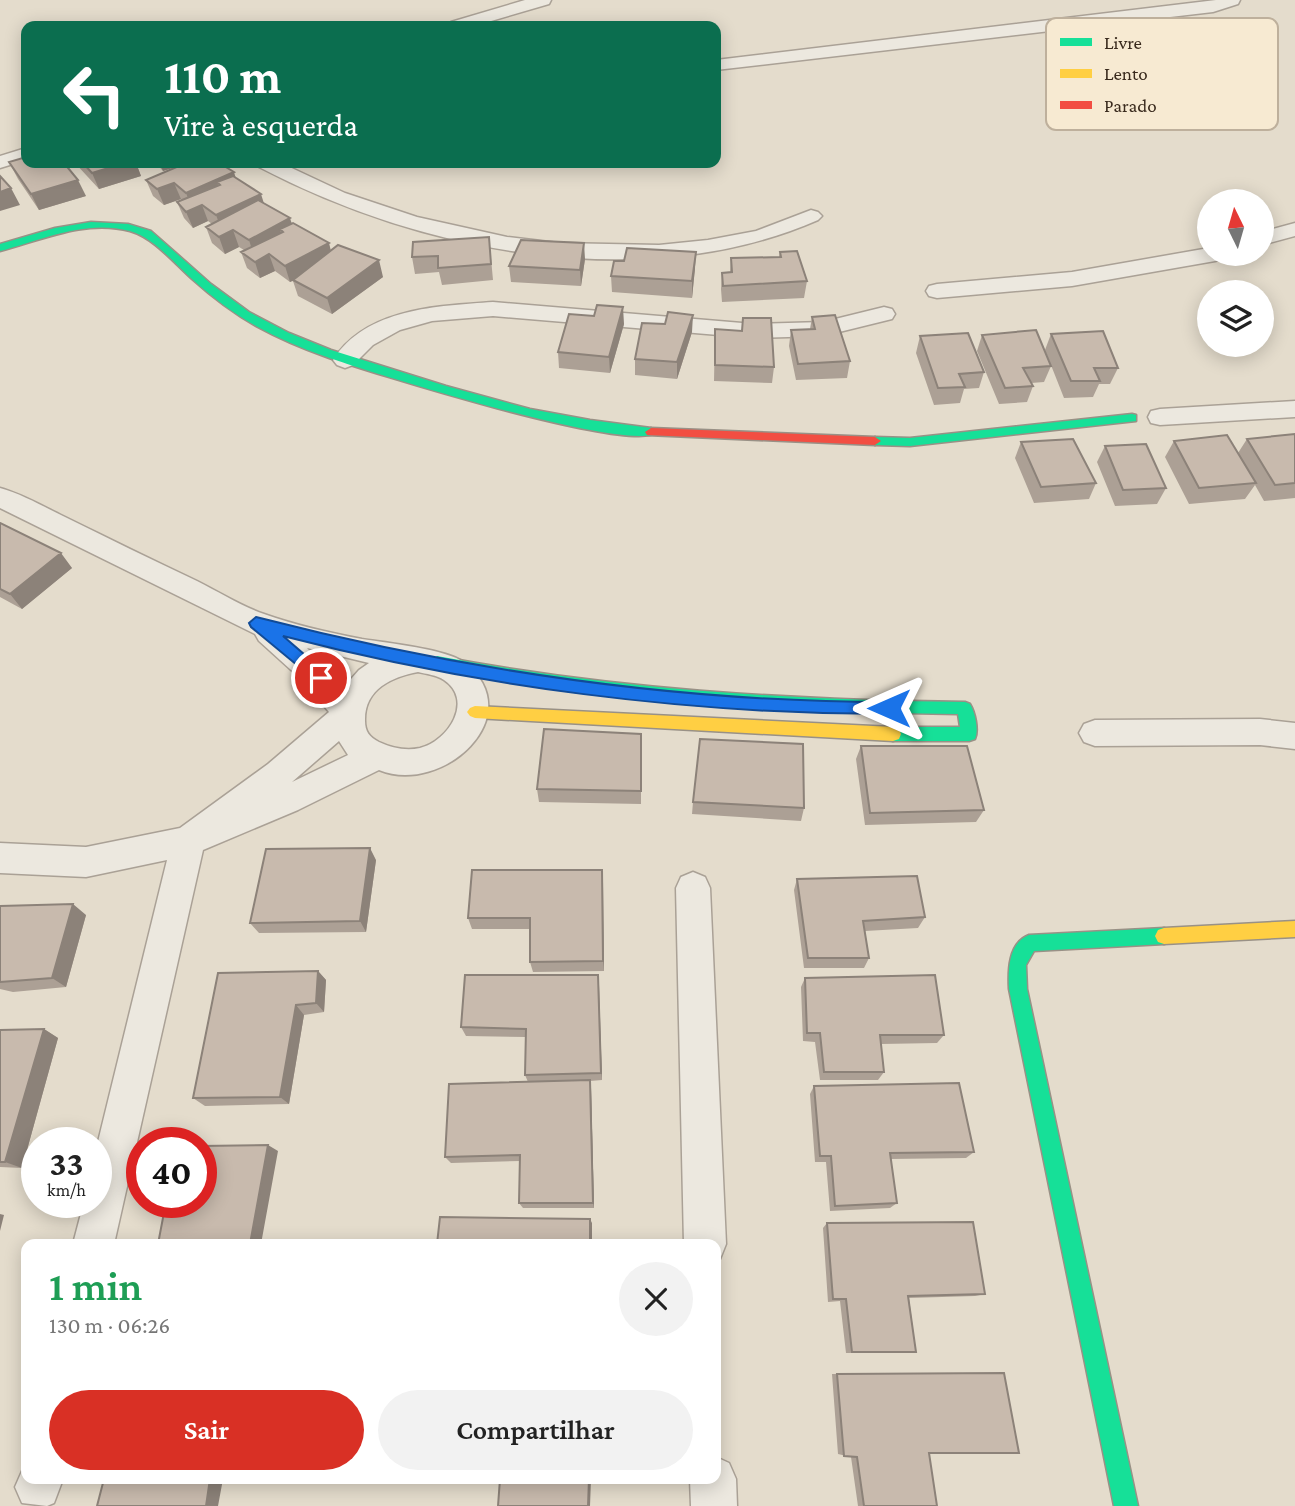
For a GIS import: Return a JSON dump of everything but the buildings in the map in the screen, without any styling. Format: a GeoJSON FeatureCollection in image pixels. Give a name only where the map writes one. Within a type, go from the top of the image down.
{"type":"FeatureCollection","features":[{"type":"Feature","properties":{"kind":"street"},"geometry":{"type":"LineString","coordinates":[[471,0],[493,15]]}},
{"type":"Feature","properties":{"kind":"street"},"geometry":{"type":"LineString","coordinates":[[475,21],[542,0]]}},
{"type":"Feature","properties":{"kind":"street"},"geometry":{"type":"LineString","coordinates":[[1129,18],[1213,7],[1232,0]]}},
{"type":"Feature","properties":{"kind":"street"},"geometry":{"type":"LineString","coordinates":[[721,64],[1046,28]]}},
{"type":"Feature","properties":{"kind":"street"},"geometry":{"type":"LineString","coordinates":[[0,162],[21,156]]}},
{"type":"Feature","properties":{"kind":"street"},"geometry":{"type":"LineString","coordinates":[[276,168],[360,206],[416,224],[480,239],[548,248],[616,251],[687,248],[758,237],[811,216]]}},
{"type":"Feature","properties":{"kind":"street"},"geometry":{"type":"LineString","coordinates":[[0,248],[72,226],[129,226],[147,233],[161,243],[217,294],[244,314],[277,332],[345,360],[455,393],[554,418],[625,430],[692,435],[910,442],[1132,418]]}},
{"type":"Feature","properties":{"kind":"street"},"geometry":{"type":"LineString","coordinates":[[1274,235],[1295,229]]}},
{"type":"Feature","properties":{"kind":"street"},"geometry":{"type":"LineString","coordinates":[[937,291],[1072,279],[1197,257]]}},
{"type":"Feature","properties":{"kind":"street"},"geometry":{"type":"LineString","coordinates":[[345,360],[365,340],[392,325],[431,314],[493,309],[754,331],[823,329],[884,314]]}},
{"type":"Feature","properties":{"kind":"street"},"geometry":{"type":"LineString","coordinates":[[1160,417],[1295,409]]}},
{"type":"Feature","properties":{"kind":"street"},"geometry":{"type":"LineString","coordinates":[[0,497],[256,623],[359,650],[489,674],[660,696],[813,708],[965,708],[969,734],[895,734],[475,712]]}},
{"type":"Feature","properties":{"kind":"street"},"geometry":{"type":"LineString","coordinates":[[256,623],[302,659],[321,678],[348,714]]}},
{"type":"Feature","properties":{"kind":"street"},"geometry":{"type":"LineString","coordinates":[[428,661],[454,669],[467,680],[474,695],[475,712],[469,729],[462,736],[438,756],[417,762],[395,763],[375,757],[359,747],[349,731],[348,714],[353,697],[364,682],[379,670],[398,662],[428,661]]}},
{"type":"Feature","properties":{"kind":"street"},"geometry":{"type":"LineString","coordinates":[[95,1239],[188,841],[279,774],[348,714]]}},
{"type":"Feature","properties":{"kind":"street"},"geometry":{"type":"LineString","coordinates":[[1095,733],[1260,732],[1295,736]]}},
{"type":"Feature","properties":{"kind":"street"},"geometry":{"type":"LineString","coordinates":[[0,858],[86,862],[188,841],[287,800],[375,757]]}},
{"type":"Feature","properties":{"kind":"street"},"geometry":{"type":"LineString","coordinates":[[692,888],[705,1239]]}},
{"type":"Feature","properties":{"kind":"street"},"geometry":{"type":"LineString","coordinates":[[1126,1506],[1018,989],[1017,964],[1029,943],[1295,929]]}},
{"type":"Feature","properties":{"kind":"street"},"geometry":{"type":"LineString","coordinates":[[713,1484],[714,1506]]}},
{"type":"Feature","properties":{"kind":"traffic: fast"},"geometry":{"type":"LineString","coordinates":[[0,248],[73,227],[128,227],[147,233],[207,286],[245,315],[306,345],[370,367],[501,405],[590,425],[651,432]]}},
{"type":"Feature","properties":{"kind":"traffic: fast"},"geometry":{"type":"LineString","coordinates":[[875,441],[910,442],[1132,418]]}},
{"type":"Feature","properties":{"kind":"traffic: fast"},"geometry":{"type":"LineString","coordinates":[[437,662],[568,684],[700,698],[965,708],[969,734],[893,734]]}},
{"type":"Feature","properties":{"kind":"traffic: fast"},"geometry":{"type":"LineString","coordinates":[[1126,1506],[1018,989],[1017,964],[1029,943],[1164,936]]}},
{"type":"Feature","properties":{"kind":"traffic: slow"},"geometry":{"type":"LineString","coordinates":[[475,712],[893,734]]}},
{"type":"Feature","properties":{"kind":"traffic: slow"},"geometry":{"type":"LineString","coordinates":[[1164,936],[1295,929]]}},
{"type":"Feature","properties":{"kind":"traffic: jam"},"geometry":{"type":"LineString","coordinates":[[651,432],[875,441]]}},
{"type":"Feature","properties":{"kind":"route"},"geometry":{"type":"LineString","coordinates":[[321,678],[302,659],[256,623],[359,650],[541,681],[660,696],[813,708],[889,708]]}}]}
